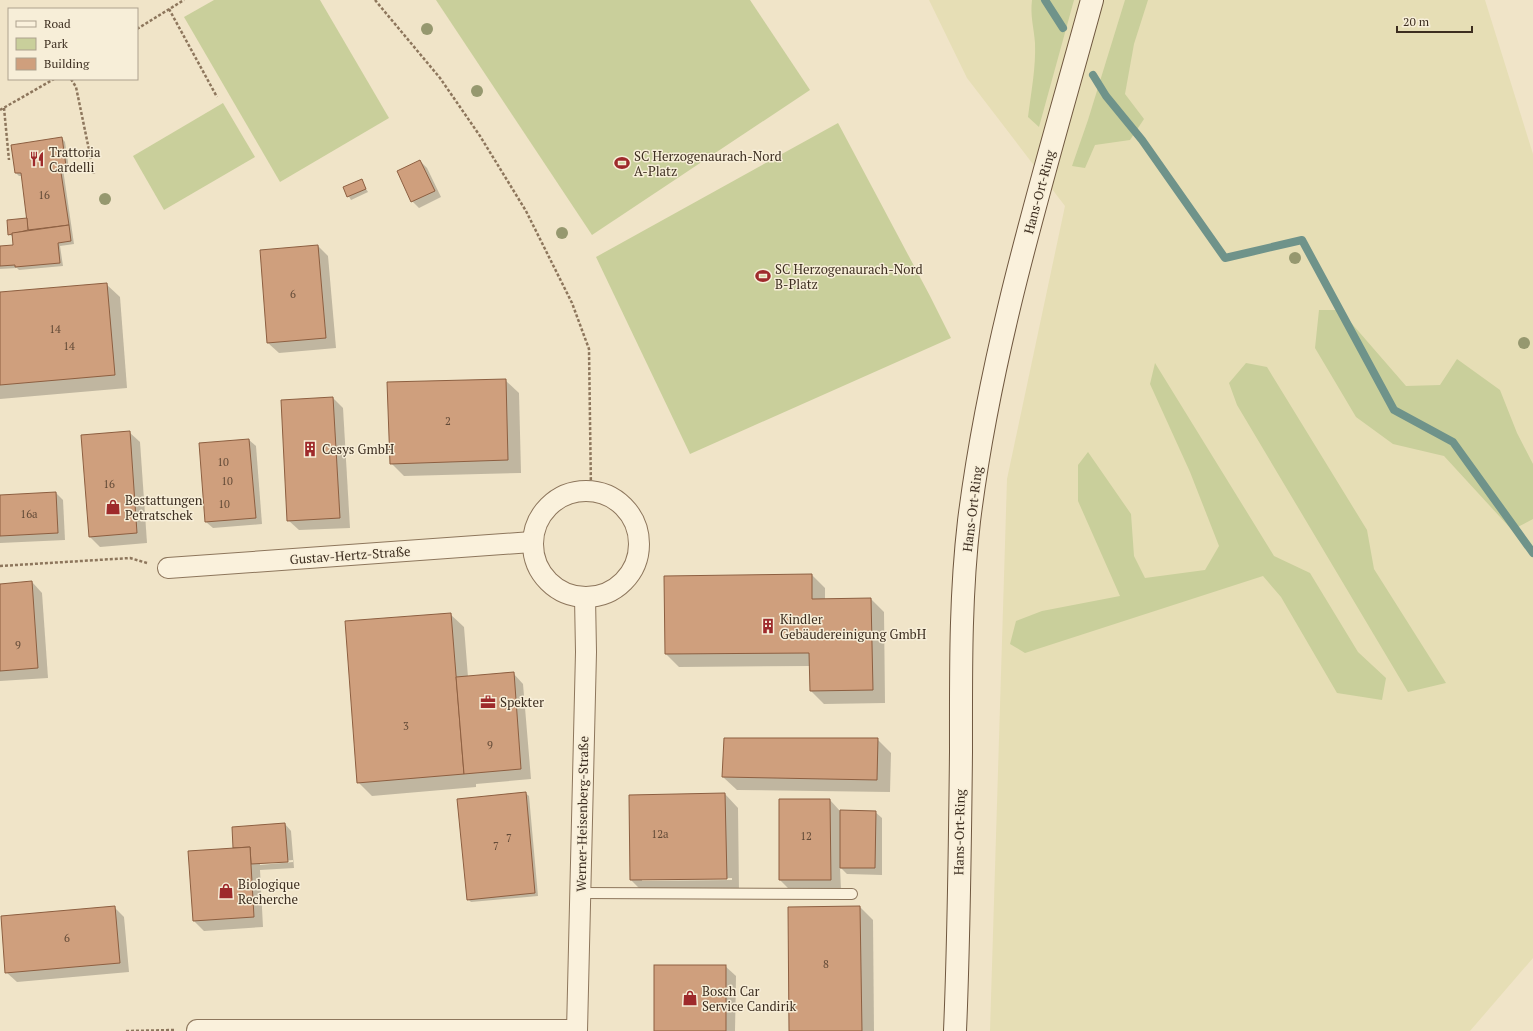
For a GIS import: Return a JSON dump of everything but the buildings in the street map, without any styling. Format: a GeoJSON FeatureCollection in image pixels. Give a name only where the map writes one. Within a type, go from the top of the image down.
{"type":"FeatureCollection","features":[{"type":"Feature","properties":{"kind":"main road","name":"Hans-Ort-Ring"},"geometry":{"type":"LineString","coordinates":[[955,1031],[960,806],[961,635],[972,504],[983,425],[1010,300],[1092,0]]}},
{"type":"Feature","properties":{"kind":"street"},"geometry":{"type":"LineString","coordinates":[[590,491],[606,495],[620,503],[629,512],[635,524],[638,536],[638,554],[631,571],[619,585],[603,594],[585,597],[568,594],[552,585],[541,571],[534,555],[532,542],[538,521],[547,508],[560,498],[574,492],[590,491]]}},
{"type":"Feature","properties":{"kind":"street","name":"Gustav-Hertz-Straße"},"geometry":{"type":"LineString","coordinates":[[168,568],[532,542]]}},
{"type":"Feature","properties":{"kind":"street","name":"Werner-Heisenberg-Straße"},"geometry":{"type":"LineString","coordinates":[[577,1030],[586,652],[585,597]]}},
{"type":"Feature","properties":{"kind":"street"},"geometry":{"type":"LineString","coordinates":[[196,1030],[577,1030]]}},
{"type":"Feature","properties":{"kind":"lane"},"geometry":{"type":"LineString","coordinates":[[580,893],[852,894]]}},
{"type":"Feature","properties":{"kind":"path"},"geometry":{"type":"LineString","coordinates":[[138,28],[184,0]]}},
{"type":"Feature","properties":{"kind":"path"},"geometry":{"type":"LineString","coordinates":[[375,0],[440,78],[480,136],[526,211],[572,303],[589,349],[590,491]]}},
{"type":"Feature","properties":{"kind":"path"},"geometry":{"type":"LineString","coordinates":[[169,9],[218,97]]}},
{"type":"Feature","properties":{"kind":"path"},"geometry":{"type":"LineString","coordinates":[[0,110],[52,80]]}},
{"type":"Feature","properties":{"kind":"path"},"geometry":{"type":"LineString","coordinates":[[72,80],[76,88],[94,174]]}},
{"type":"Feature","properties":{"kind":"path"},"geometry":{"type":"LineString","coordinates":[[4,108],[9,160]]}},
{"type":"Feature","properties":{"kind":"path"},"geometry":{"type":"LineString","coordinates":[[0,566],[130,558],[168,568]]}},
{"type":"Feature","properties":{"kind":"path"},"geometry":{"type":"LineString","coordinates":[[126,1031],[196,1030]]}},
{"type":"Feature","properties":{"kind":"shaded area"},"geometry":{"type":"Polygon","coordinates":[[[929,0],[1485,0],[1533,154],[1533,958],[1470,1031],[990,1031],[1007,479],[1065,206],[967,78],[929,0]]]}},
{"type":"Feature","properties":{"kind":"green space"},"geometry":{"type":"Polygon","coordinates":[[[214,0],[320,0],[389,118],[280,182],[184,17],[214,0]]]}},
{"type":"Feature","properties":{"kind":"green space","name":"SC Herzogenaurach-Nord A-Platz"},"geometry":{"type":"Polygon","coordinates":[[[436,0],[750,0],[810,90],[592,235],[436,0]]]}},
{"type":"Feature","properties":{"kind":"green space"},"geometry":{"type":"Polygon","coordinates":[[[1032,0],[1074,0],[1039,127],[1028,117],[1035,52],[1031,11],[1032,0]]]}},
{"type":"Feature","properties":{"kind":"green space"},"geometry":{"type":"Polygon","coordinates":[[[1125,0],[1148,0],[1134,44],[1125,94],[1144,119],[1130,140],[1095,145],[1085,168],[1072,166],[1088,120],[1125,0]]]}},
{"type":"Feature","properties":{"kind":"green space"},"geometry":{"type":"Polygon","coordinates":[[[223,103],[255,157],[164,210],[133,156],[223,103]]]}},
{"type":"Feature","properties":{"kind":"green space","name":"SC Herzogenaurach-Nord B-Platz"},"geometry":{"type":"Polygon","coordinates":[[[838,123],[951,338],[690,454],[596,257],[838,123]]]}},
{"type":"Feature","properties":{"kind":"green space"},"geometry":{"type":"Polygon","coordinates":[[[1319,310],[1340,310],[1406,386],[1440,385],[1457,359],[1500,390],[1517,433],[1533,464],[1533,519],[1512,530],[1444,456],[1393,444],[1356,417],[1315,348],[1319,310]]]}},
{"type":"Feature","properties":{"kind":"green space"},"geometry":{"type":"Polygon","coordinates":[[[1155,363],[1274,556],[1310,573],[1358,652],[1386,678],[1382,700],[1337,693],[1281,597],[1263,576],[1025,653],[1010,644],[1016,621],[1042,611],[1120,596],[1078,501],[1078,465],[1088,452],[1131,514],[1134,556],[1145,578],[1205,570],[1219,546],[1190,472],[1150,384],[1155,363]]]}},
{"type":"Feature","properties":{"kind":"green space"},"geometry":{"type":"Polygon","coordinates":[[[1246,363],[1267,367],[1367,530],[1374,569],[1446,683],[1408,692],[1237,405],[1229,383],[1246,363]]]}},
{"type":"Feature","properties":{"kind":"waterway"},"geometry":{"type":"LineString","coordinates":[[1045,0],[1063,28]]}},
{"type":"Feature","properties":{"kind":"waterway"},"geometry":{"type":"LineString","coordinates":[[1093,75],[1106,96],[1142,140],[1225,258],[1302,240],[1394,410],[1453,442],[1533,553]]}},
{"type":"Feature","properties":{"kind":"place","name":"Trattoria Cardelli"},"geometry":{"type":"Point","coordinates":[37,159]}},
{"type":"Feature","properties":{"kind":"place","name":"SC Herzogenaurach-Nord A-Platz"},"geometry":{"type":"Point","coordinates":[622,163]}},
{"type":"Feature","properties":{"kind":"place","name":"SC Herzogenaurach-Nord B-Platz"},"geometry":{"type":"Point","coordinates":[763,276]}},
{"type":"Feature","properties":{"kind":"place","name":"Cesys GmbH"},"geometry":{"type":"Point","coordinates":[310,449]}},
{"type":"Feature","properties":{"kind":"place","name":"Bestattungen Petratschek"},"geometry":{"type":"Point","coordinates":[113,507]}},
{"type":"Feature","properties":{"kind":"place","name":"Kindler Gebäudereinigung GmbH"},"geometry":{"type":"Point","coordinates":[768,626]}},
{"type":"Feature","properties":{"kind":"place","name":"Spekter"},"geometry":{"type":"Point","coordinates":[488,702]}},
{"type":"Feature","properties":{"kind":"place","name":"Biologique Recherche"},"geometry":{"type":"Point","coordinates":[226,891]}},
{"type":"Feature","properties":{"kind":"place","name":"Bosch Car Service Candirik"},"geometry":{"type":"Point","coordinates":[690,998]}}]}
